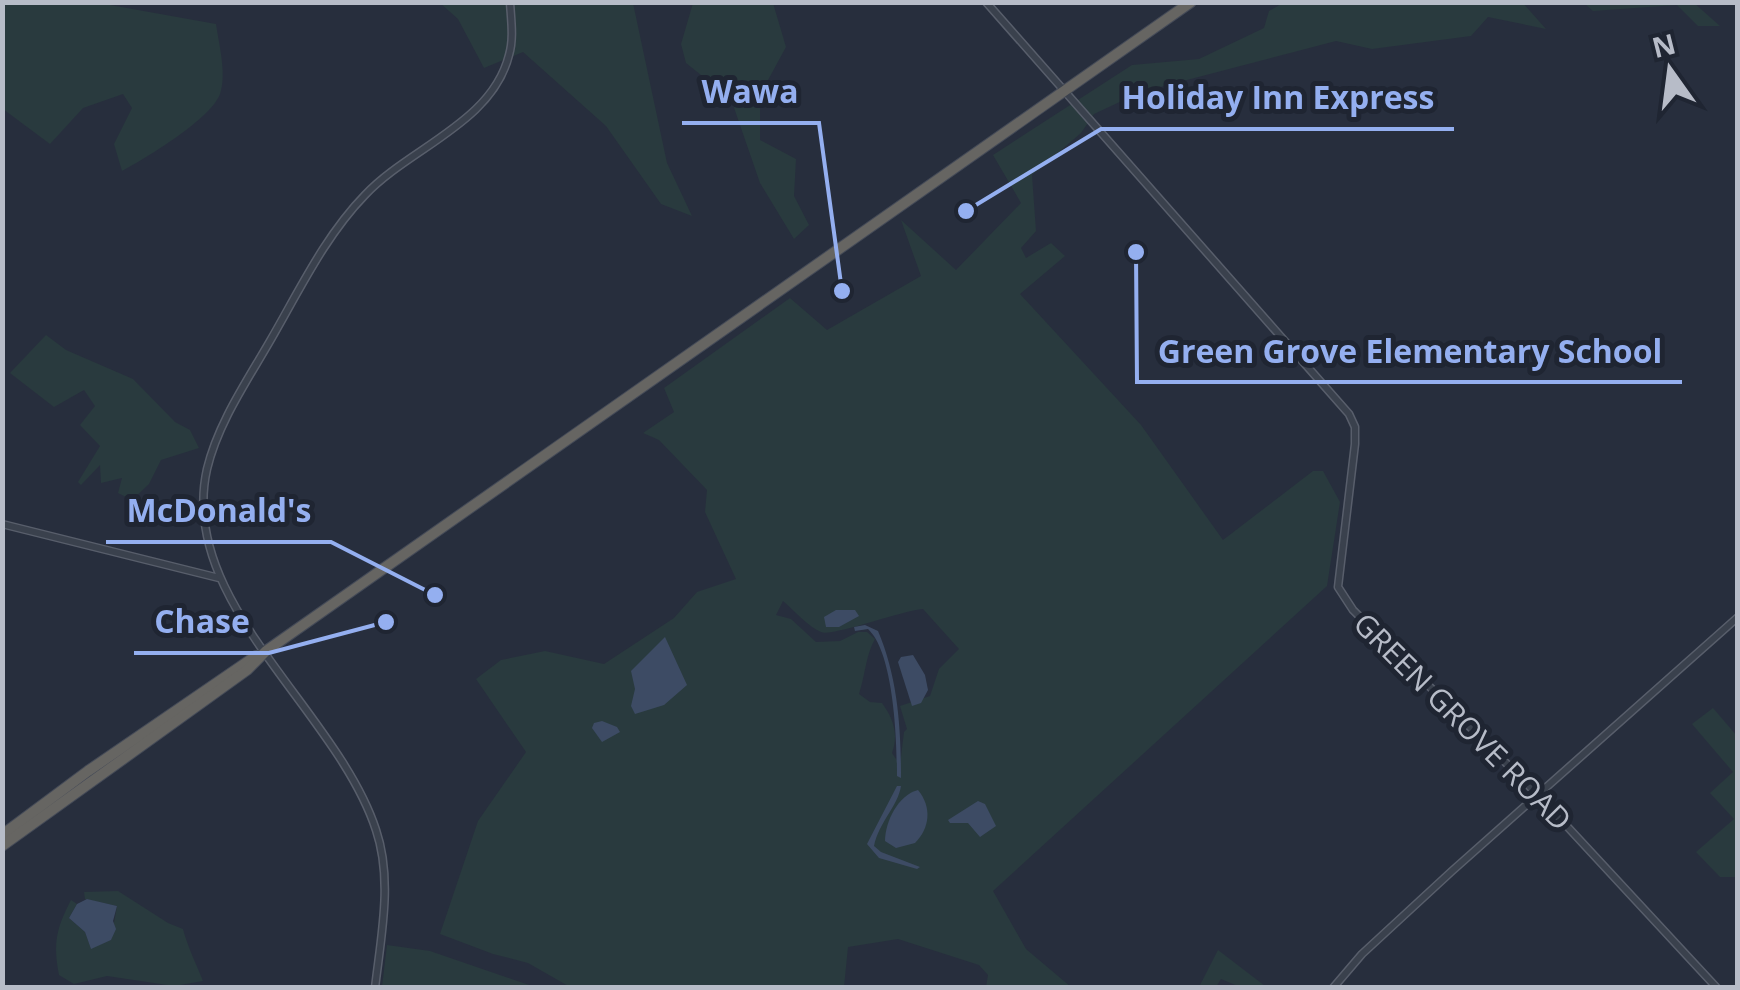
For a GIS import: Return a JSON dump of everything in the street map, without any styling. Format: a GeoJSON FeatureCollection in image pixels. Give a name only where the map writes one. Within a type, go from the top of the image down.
{"type":"FeatureCollection","features":[{"type":"Feature","properties":{"kind":"highway"},"geometry":{"type":"LineString","coordinates":[[2,835],[214,682],[266,651],[1191,2]]}},
{"type":"Feature","properties":{"kind":"highway"},"geometry":{"type":"LineString","coordinates":[[2,846],[247,670],[266,651]]}},
{"type":"Feature","properties":{"kind":"street"},"geometry":{"type":"LineString","coordinates":[[376,988],[385,899],[376,829],[341,758],[234,606],[220,578],[202,516],[209,463],[232,408],[303,283],[358,203],[377,183],[472,111],[498,83],[510,52],[510,2]]}},
{"type":"Feature","properties":{"kind":"street","name":"GREEN GROVE ROAD"},"geometry":{"type":"LineString","coordinates":[[986,2],[1349,414],[1355,427],[1355,444],[1338,587],[1368,626],[1538,795],[1717,988]]}},
{"type":"Feature","properties":{"kind":"street"},"geometry":{"type":"LineString","coordinates":[[2,524],[220,578]]}},
{"type":"Feature","properties":{"kind":"street"},"geometry":{"type":"LineString","coordinates":[[1333,988],[1362,954],[1738,617]]}},
{"type":"Feature","properties":{"kind":"shaded area"},"geometry":{"type":"Polygon","coordinates":[[[2,3],[99,3],[216,24],[223,69],[220,94],[191,126],[122,171],[114,144],[132,108],[123,94],[83,108],[50,144],[3,109],[2,3]]]}},
{"type":"Feature","properties":{"kind":"shaded area"},"geometry":{"type":"Polygon","coordinates":[[[440,3],[633,3],[667,163],[692,216],[661,204],[606,126],[523,52],[484,68],[458,19],[440,3]]]}},
{"type":"Feature","properties":{"kind":"shaded area"},"geometry":{"type":"Polygon","coordinates":[[[693,3],[773,3],[786,47],[760,95],[760,140],[796,159],[794,196],[809,225],[794,239],[760,183],[731,99],[686,63],[681,44],[693,3]]]}},
{"type":"Feature","properties":{"kind":"shaded area"},"geometry":{"type":"Polygon","coordinates":[[[1283,3],[1523,3],[1546,29],[1488,17],[1471,36],[1372,49],[1336,41],[1141,92],[1094,114],[1081,133],[1032,175],[1036,231],[1021,248],[1026,258],[1051,243],[1065,256],[1020,294],[1141,425],[1223,540],[1313,471],[1323,471],[1340,502],[1327,586],[993,891],[1026,949],[1071,987],[986,987],[988,975],[979,965],[898,939],[848,947],[844,987],[570,987],[528,963],[440,934],[478,821],[526,752],[476,679],[501,660],[545,651],[604,664],[674,618],[697,592],[736,579],[705,512],[707,490],[659,440],[643,433],[674,412],[664,388],[790,298],[827,330],[921,276],[901,220],[956,270],[1021,203],[993,155],[1132,65],[1199,59],[1264,28],[1269,11],[1283,3]],[[783,601],[776,615],[791,619],[816,642],[840,641],[858,632],[867,632],[875,639],[859,694],[870,702],[882,703],[886,709],[895,733],[892,753],[900,765],[907,729],[900,706],[930,696],[939,669],[959,649],[923,609],[828,633],[811,626],[783,601]]]}},
{"type":"Feature","properties":{"kind":"shaded area"},"geometry":{"type":"Polygon","coordinates":[[[1584,3],[1694,3],[1720,26],[1698,26],[1677,5],[1593,11],[1584,3]]]}},
{"type":"Feature","properties":{"kind":"shaded area"},"geometry":{"type":"Polygon","coordinates":[[[46,335],[66,350],[133,379],[175,422],[190,430],[199,448],[161,460],[149,484],[132,500],[118,493],[122,478],[101,483],[100,465],[81,485],[78,482],[100,446],[80,425],[95,406],[84,390],[54,407],[10,373],[46,335]]]}},
{"type":"Feature","properties":{"kind":"shaded area"},"geometry":{"type":"Polygon","coordinates":[[[1713,708],[1737,736],[1737,877],[1720,877],[1696,852],[1734,819],[1710,793],[1733,772],[1692,724],[1713,708]]]}},
{"type":"Feature","properties":{"kind":"shaded area"},"geometry":{"type":"Polygon","coordinates":[[[118,891],[183,929],[203,981],[174,986],[107,976],[74,984],[59,975],[57,936],[71,900],[77,904],[69,918],[85,932],[91,948],[111,940],[117,906],[85,899],[84,892],[118,891]]]}},
{"type":"Feature","properties":{"kind":"shaded area"},"geometry":{"type":"Polygon","coordinates":[[[387,945],[430,951],[535,987],[382,987],[387,945]]]}},
{"type":"Feature","properties":{"kind":"shaded area"},"geometry":{"type":"Polygon","coordinates":[[[1218,950],[1265,986],[1240,987],[1221,979],[1216,987],[1199,987],[1218,950]]]}},
{"type":"Feature","properties":{"kind":"water"},"geometry":{"type":"Polygon","coordinates":[[[836,610],[855,610],[859,616],[839,627],[826,627],[824,617],[836,610]]]}},
{"type":"Feature","properties":{"kind":"water"},"geometry":{"type":"Polygon","coordinates":[[[865,625],[878,631],[890,667],[899,722],[901,778],[897,776],[889,677],[877,641],[868,629],[855,631],[854,627],[865,625]]]}},
{"type":"Feature","properties":{"kind":"water"},"geometry":{"type":"Polygon","coordinates":[[[665,637],[687,685],[664,705],[635,714],[631,706],[635,689],[631,671],[665,637]]]}},
{"type":"Feature","properties":{"kind":"water"},"geometry":{"type":"Polygon","coordinates":[[[913,655],[925,675],[928,690],[921,703],[912,706],[898,662],[901,657],[913,655]]]}},
{"type":"Feature","properties":{"kind":"water"},"geometry":{"type":"Polygon","coordinates":[[[602,721],[620,732],[602,742],[592,728],[602,721]]]}},
{"type":"Feature","properties":{"kind":"water"},"geometry":{"type":"Polygon","coordinates":[[[897,786],[901,786],[899,793],[874,846],[920,867],[917,869],[879,858],[867,844],[897,786]]]}},
{"type":"Feature","properties":{"kind":"water"},"geometry":{"type":"Polygon","coordinates":[[[918,790],[927,810],[924,831],[915,843],[896,848],[885,841],[890,818],[904,797],[918,790]]]}},
{"type":"Feature","properties":{"kind":"water"},"geometry":{"type":"Polygon","coordinates":[[[978,801],[985,804],[996,826],[980,837],[968,823],[948,820],[978,801]]]}},
{"type":"Feature","properties":{"kind":"water"},"geometry":{"type":"Polygon","coordinates":[[[87,899],[117,906],[113,921],[116,929],[111,940],[91,949],[85,932],[69,918],[77,904],[87,899]]]}},
{"type":"Feature","properties":{"kind":"place","name":"Holiday Inn Express"},"geometry":{"type":"Point","coordinates":[966,211]}},
{"type":"Feature","properties":{"kind":"place","name":"Green Grove Elementary School"},"geometry":{"type":"Point","coordinates":[1136,252]}},
{"type":"Feature","properties":{"kind":"place","name":"Wawa"},"geometry":{"type":"Point","coordinates":[842,291]}},
{"type":"Feature","properties":{"kind":"place","name":"McDonald's"},"geometry":{"type":"Point","coordinates":[435,595]}},
{"type":"Feature","properties":{"kind":"place","name":"Chase"},"geometry":{"type":"Point","coordinates":[386,622]}}]}
